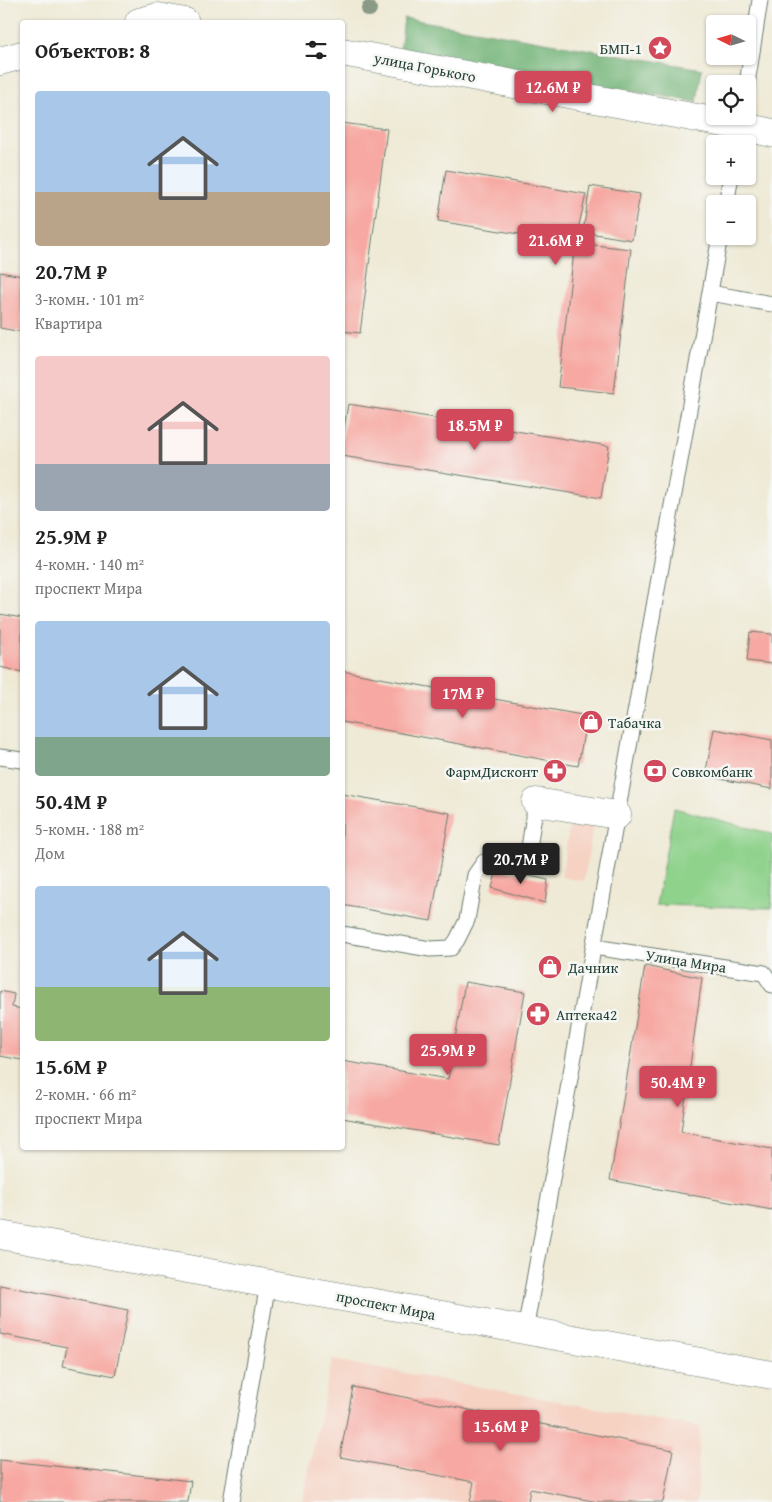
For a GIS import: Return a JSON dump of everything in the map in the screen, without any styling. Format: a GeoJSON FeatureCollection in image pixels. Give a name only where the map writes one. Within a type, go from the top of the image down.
{"type":"FeatureCollection","features":[{"type":"Feature","properties":{"kind":"street"},"geometry":{"type":"LineString","coordinates":[[151,13],[177,20]]}},
{"type":"Feature","properties":{"kind":"street","name":"улица Горького"},"geometry":{"type":"LineString","coordinates":[[345,53],[739,129],[772,133]]}},
{"type":"Feature","properties":{"kind":"street"},"geometry":{"type":"LineString","coordinates":[[0,61],[20,56]]}},
{"type":"Feature","properties":{"kind":"street"},"geometry":{"type":"LineString","coordinates":[[536,802],[617,815]]}},
{"type":"Feature","properties":{"kind":"street","name":"проспект Мира"},"geometry":{"type":"LineString","coordinates":[[0,1235],[268,1282],[525,1332],[772,1375]]}},
{"type":"Feature","properties":{"kind":"lane"},"geometry":{"type":"LineString","coordinates":[[748,75],[760,0]]}},
{"type":"Feature","properties":{"kind":"lane"},"geometry":{"type":"LineString","coordinates":[[525,1332],[718,245]]}},
{"type":"Feature","properties":{"kind":"lane"},"geometry":{"type":"LineString","coordinates":[[710,293],[772,304]]}},
{"type":"Feature","properties":{"kind":"lane"},"geometry":{"type":"LineString","coordinates":[[0,757],[20,760]]}},
{"type":"Feature","properties":{"kind":"lane"},"geometry":{"type":"LineString","coordinates":[[345,935],[430,949],[450,948],[457,940],[467,920],[475,874],[484,862],[518,859],[529,848],[536,802]]}},
{"type":"Feature","properties":{"kind":"lane","name":"Улица Мира"},"geometry":{"type":"LineString","coordinates":[[594,947],[764,973],[772,985]]}},
{"type":"Feature","properties":{"kind":"lane"},"geometry":{"type":"LineString","coordinates":[[231,1502],[268,1282]]}},
{"type":"Feature","properties":{"kind":"shaded area"},"geometry":{"type":"Polygon","coordinates":[[[571,818],[594,820],[584,881],[561,877],[571,818]]]}},
{"type":"Feature","properties":{"kind":"shaded area"},"geometry":{"type":"Polygon","coordinates":[[[332,1360],[700,1427],[697,1502],[302,1502],[332,1360]]]}},
{"type":"Feature","properties":{"kind":"green space"},"geometry":{"type":"Polygon","coordinates":[[[404,18],[702,69],[697,102],[400,53],[404,18]]]}},
{"type":"Feature","properties":{"kind":"green space"},"geometry":{"type":"Polygon","coordinates":[[[674,808],[772,834],[772,908],[656,905],[674,808]]]}},
{"type":"Feature","properties":{"kind":"building"},"geometry":{"type":"Polygon","coordinates":[[[345,123],[387,129],[360,333],[345,331],[345,123]]]}},
{"type":"Feature","properties":{"kind":"building"},"geometry":{"type":"Polygon","coordinates":[[[446,170],[586,194],[575,243],[438,221],[446,170]]]}},
{"type":"Feature","properties":{"kind":"building"},"geometry":{"type":"Polygon","coordinates":[[[590,186],[640,194],[632,240],[583,232],[590,186]]]}},
{"type":"Feature","properties":{"kind":"building"},"geometry":{"type":"Polygon","coordinates":[[[575,243],[631,249],[614,393],[558,387],[575,243]]]}},
{"type":"Feature","properties":{"kind":"building"},"geometry":{"type":"Polygon","coordinates":[[[0,272],[20,276],[20,332],[0,328],[0,272]]]}},
{"type":"Feature","properties":{"kind":"building"},"geometry":{"type":"Polygon","coordinates":[[[348,404],[609,446],[601,498],[345,456],[345,423],[348,404]]]}},
{"type":"Feature","properties":{"kind":"building"},"geometry":{"type":"Polygon","coordinates":[[[0,614],[20,618],[20,672],[0,667],[0,614]]]}},
{"type":"Feature","properties":{"kind":"building"},"geometry":{"type":"Polygon","coordinates":[[[750,632],[772,634],[772,664],[747,661],[750,632]]]}},
{"type":"Feature","properties":{"kind":"building"},"geometry":{"type":"Polygon","coordinates":[[[345,672],[587,716],[578,766],[345,723],[345,672]]]}},
{"type":"Feature","properties":{"kind":"building"},"geometry":{"type":"Polygon","coordinates":[[[714,729],[772,740],[772,789],[705,776],[714,729]]]}},
{"type":"Feature","properties":{"kind":"building"},"geometry":{"type":"Polygon","coordinates":[[[345,795],[450,813],[431,921],[345,906],[345,795]]]}},
{"type":"Feature","properties":{"kind":"building"},"geometry":{"type":"Polygon","coordinates":[[[497,869],[548,880],[545,903],[492,888],[497,869]]]}},
{"type":"Feature","properties":{"kind":"building"},"geometry":{"type":"Polygon","coordinates":[[[645,966],[702,978],[681,1132],[772,1149],[772,1210],[610,1180],[645,966]]]}},
{"type":"Feature","properties":{"kind":"building"},"geometry":{"type":"Polygon","coordinates":[[[465,982],[525,992],[499,1145],[345,1119],[345,1062],[448,1079],[465,982]]]}},
{"type":"Feature","properties":{"kind":"building"},"geometry":{"type":"Polygon","coordinates":[[[0,991],[14,994],[12,1007],[20,1009],[20,1060],[0,1056],[0,991]]]}},
{"type":"Feature","properties":{"kind":"building"},"geometry":{"type":"Polygon","coordinates":[[[0,1285],[128,1310],[115,1376],[63,1366],[67,1347],[0,1334],[0,1285]]]}},
{"type":"Feature","properties":{"kind":"building"},"geometry":{"type":"Polygon","coordinates":[[[353,1387],[673,1450],[663,1502],[598,1502],[530,1489],[528,1502],[470,1502],[474,1482],[340,1457],[353,1387]]]}},
{"type":"Feature","properties":{"kind":"building"},"geometry":{"type":"Polygon","coordinates":[[[0,1460],[191,1481],[188,1502],[0,1502],[0,1460]]]}},
{"type":"Feature","properties":{"kind":"place","name":"БМП-1"},"geometry":{"type":"Point","coordinates":[660,48]}},
{"type":"Feature","properties":{"kind":"place","name":"Табачка"},"geometry":{"type":"Point","coordinates":[591,722]}},
{"type":"Feature","properties":{"kind":"place","name":"ФармДисконт"},"geometry":{"type":"Point","coordinates":[555,771]}},
{"type":"Feature","properties":{"kind":"place","name":"Совкомбанк"},"geometry":{"type":"Point","coordinates":[655,771]}},
{"type":"Feature","properties":{"kind":"place","name":"Дачник"},"geometry":{"type":"Point","coordinates":[550,967]}},
{"type":"Feature","properties":{"kind":"place","name":"Аптека42"},"geometry":{"type":"Point","coordinates":[538,1014]}}]}
